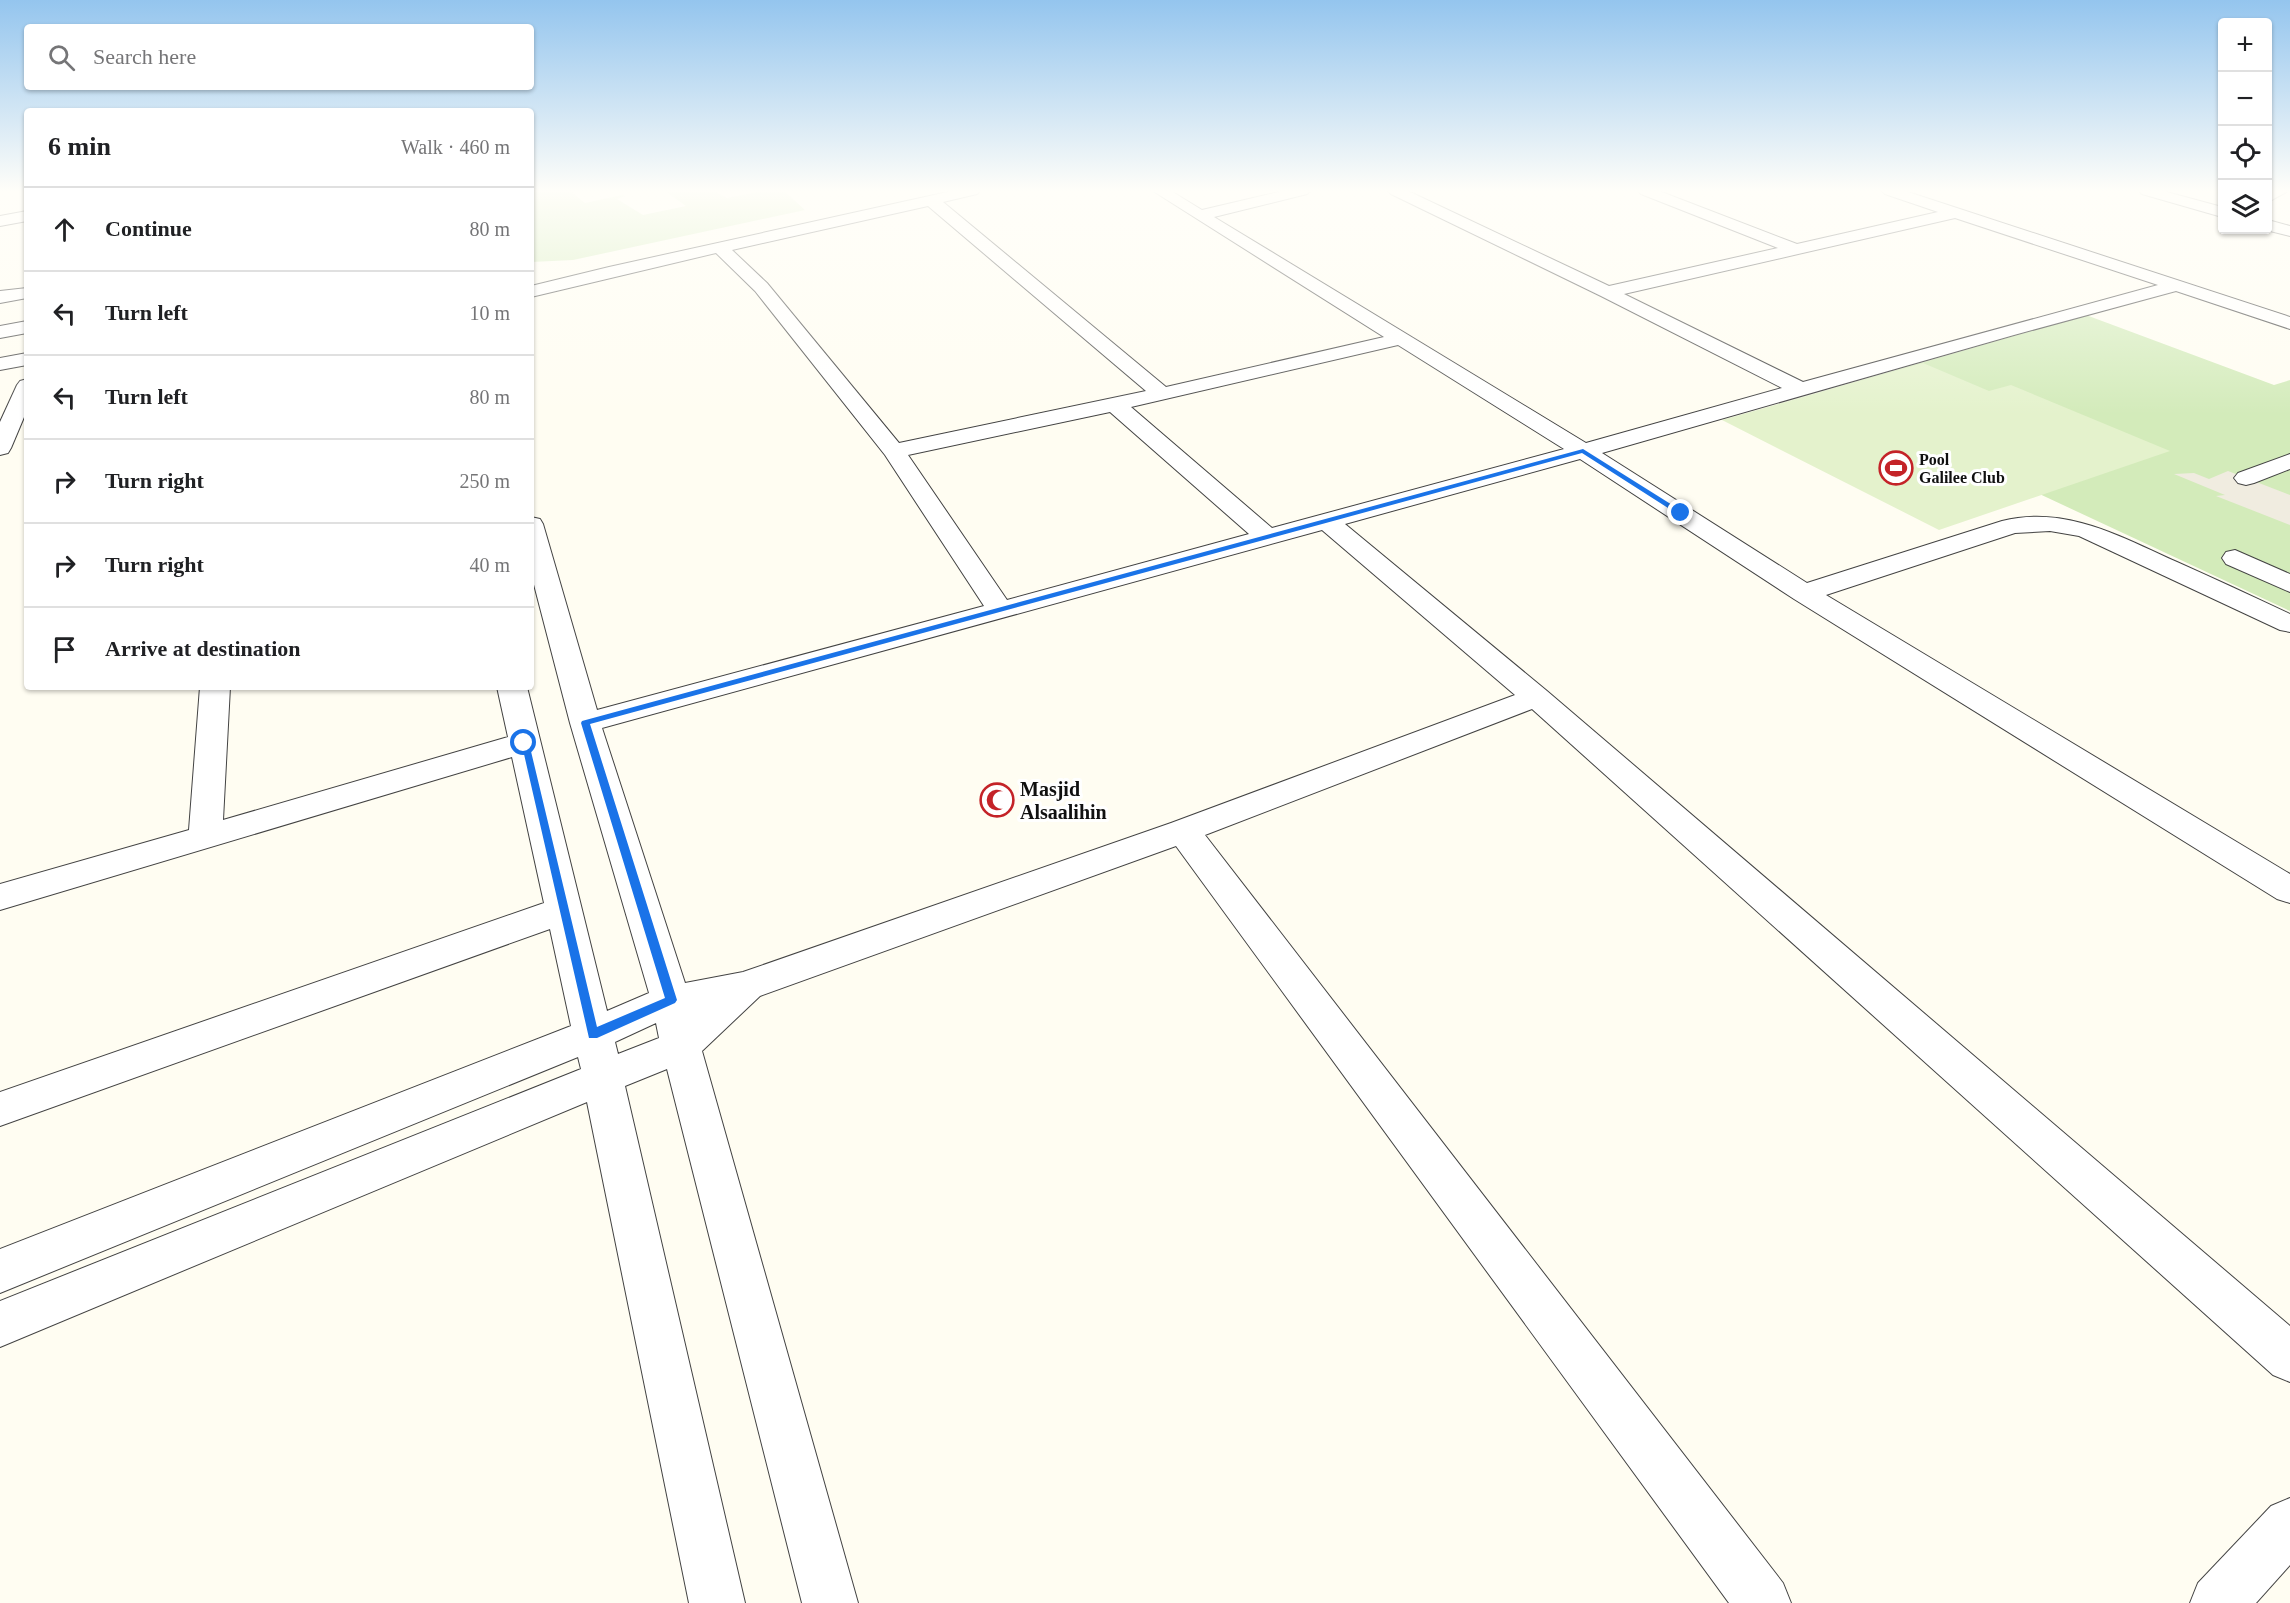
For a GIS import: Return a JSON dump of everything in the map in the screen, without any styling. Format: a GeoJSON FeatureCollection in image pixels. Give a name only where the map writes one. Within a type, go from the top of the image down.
{"type":"FeatureCollection","features":[{"type":"Feature","properties":{"kind":"street"},"geometry":{"type":"LineString","coordinates":[[534,291],[638,266]]}},
{"type":"Feature","properties":{"kind":"street"},"geometry":{"type":"LineString","coordinates":[[739,266],[761,287],[894,452],[1000,610]]}},
{"type":"Feature","properties":{"kind":"street"},"geometry":{"type":"LineString","coordinates":[[1012,266],[1162,394]]}},
{"type":"Feature","properties":{"kind":"street"},"geometry":{"type":"LineString","coordinates":[[1282,266],[1583,451],[1804,593],[2290,890]]}},
{"type":"Feature","properties":{"kind":"street"},"geometry":{"type":"LineString","coordinates":[[1552,266],[1798,388]]}},
{"type":"Feature","properties":{"kind":"street"},"geometry":{"type":"LineString","coordinates":[[1607,292],[1722,266]]}},
{"type":"Feature","properties":{"kind":"street"},"geometry":{"type":"LineString","coordinates":[[2115,266],[2290,324]]}},
{"type":"Feature","properties":{"kind":"street"},"geometry":{"type":"LineString","coordinates":[[585,723],[1583,451],[1798,388],[2176,286]]}},
{"type":"Feature","properties":{"kind":"street"},"geometry":{"type":"LineString","coordinates":[[0,297],[24,293]]}},
{"type":"Feature","properties":{"kind":"street"},"geometry":{"type":"LineString","coordinates":[[0,332],[24,328]]}},
{"type":"Feature","properties":{"kind":"street"},"geometry":{"type":"LineString","coordinates":[[894,452],[1162,394],[1399,339]]}},
{"type":"Feature","properties":{"kind":"street"},"geometry":{"type":"LineString","coordinates":[[0,364],[24,360]]}},
{"type":"Feature","properties":{"kind":"street"},"geometry":{"type":"LineString","coordinates":[[0,448],[19,398]]}},
{"type":"Feature","properties":{"kind":"street"},"geometry":{"type":"LineString","coordinates":[[1114,404],[1267,537]]}},
{"type":"Feature","properties":{"kind":"street"},"geometry":{"type":"LineString","coordinates":[[2246,478],[2285,467]]}},
{"type":"Feature","properties":{"kind":"street"},"geometry":{"type":"LineString","coordinates":[[1327,521],[1536,697],[2290,1358]]}},
{"type":"Feature","properties":{"kind":"street"},"geometry":{"type":"LineString","coordinates":[[1804,593],[2011,526],[2038,522],[2061,524],[2088,531],[2290,624]]}},
{"type":"Feature","properties":{"kind":"street"},"geometry":{"type":"LineString","coordinates":[[534,535],[585,723],[671,1000],[681,1046],[830,1603]]}},
{"type":"Feature","properties":{"kind":"street"},"geometry":{"type":"LineString","coordinates":[[2235,558],[2290,584]]}},
{"type":"Feature","properties":{"kind":"street"},"geometry":{"type":"LineString","coordinates":[[206,837],[215,690]]}},
{"type":"Feature","properties":{"kind":"street"},"geometry":{"type":"LineString","coordinates":[[513,690],[603,1078],[717,1603]]}},
{"type":"Feature","properties":{"kind":"street"},"geometry":{"type":"LineString","coordinates":[[0,1271],[593,1034],[671,1000],[746,986],[1183,831],[1536,697]]}},
{"type":"Feature","properties":{"kind":"street"},"geometry":{"type":"LineString","coordinates":[[0,897],[524,743]]}},
{"type":"Feature","properties":{"kind":"street"},"geometry":{"type":"LineString","coordinates":[[1183,831],[1763,1603]]}},
{"type":"Feature","properties":{"kind":"street"},"geometry":{"type":"LineString","coordinates":[[0,1109],[564,910]]}},
{"type":"Feature","properties":{"kind":"street"},"geometry":{"type":"LineString","coordinates":[[0,1324],[681,1046],[746,986]]}},
{"type":"Feature","properties":{"kind":"street"},"geometry":{"type":"LineString","coordinates":[[2218,1603],[2290,1525]]}},
{"type":"Feature","properties":{"kind":"green space"},"geometry":{"type":"Polygon","coordinates":[[[2086,315],[2274,385],[2290,380],[2290,611],[1821,392],[2086,315]]]}},
{"type":"Feature","properties":{"kind":"green space"},"geometry":{"type":"Polygon","coordinates":[[[1923,363],[1989,391],[2011,385],[2170,451],[1939,530],[1722,420],[1923,363]]]}},
{"type":"Feature","properties":{"kind":"shaded area"},"geometry":{"type":"Polygon","coordinates":[[[2228,471],[2290,495],[2290,525],[2216,496],[2225,495],[2174,474],[2194,473],[2209,479],[2228,471]]]}},
{"type":"Feature","properties":{"kind":"place","name":"Pool Galilee Club"},"geometry":{"type":"Point","coordinates":[1896,468]}},
{"type":"Feature","properties":{"kind":"place","name":"Masjid Alsaalihin"},"geometry":{"type":"Point","coordinates":[997,800]}},
{"type":"Feature","properties":{"kind":"route"},"geometry":{"type":"LineString","coordinates":[[524,743],[593,1034],[671,1000],[585,723],[1583,451],[1681,513]]}}]}
